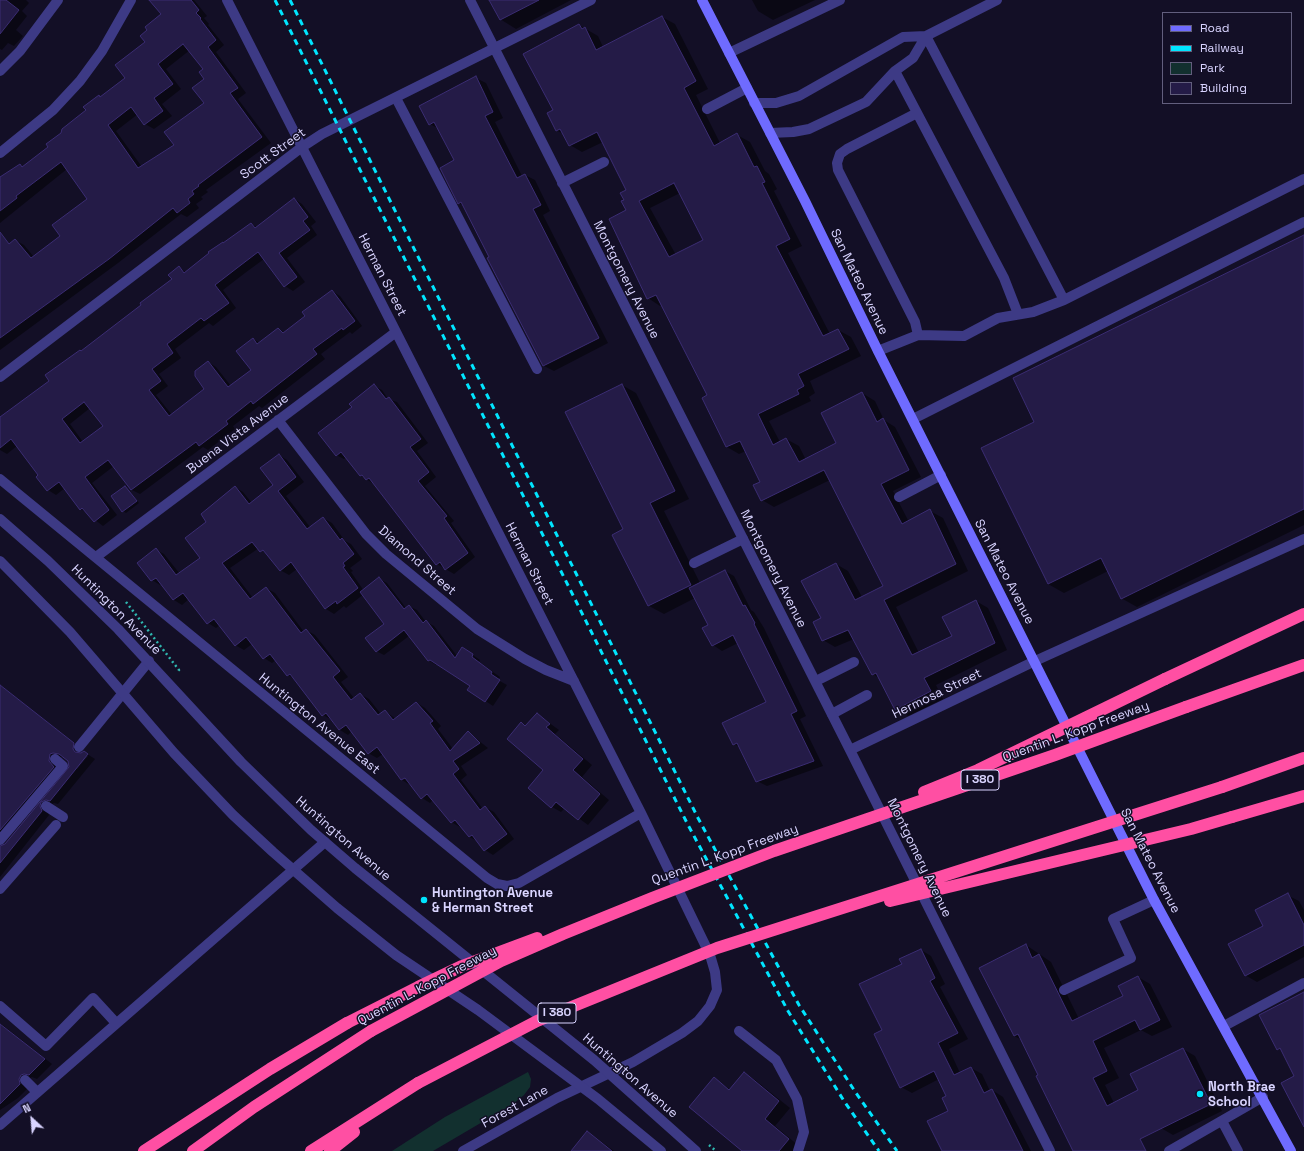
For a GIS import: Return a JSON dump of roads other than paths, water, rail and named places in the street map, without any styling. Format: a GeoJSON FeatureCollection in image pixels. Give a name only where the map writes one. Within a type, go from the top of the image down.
{"type":"FeatureCollection","features":[{"type":"Feature","properties":{"kind":"highway"},"geometry":{"type":"LineString","coordinates":[[774,851],[978,770],[1165,679],[1304,614]]}},
{"type":"Feature","properties":{"kind":"highway","name":"Quentin L. Kopp Freeway"},"geometry":{"type":"LineString","coordinates":[[194,1151],[254,1107],[371,1031],[501,961],[652,898],[774,851],[1054,755],[1304,664]]}},
{"type":"Feature","properties":{"kind":"highway","name":"I 380"},"geometry":{"type":"LineString","coordinates":[[311,1151],[418,1083],[537,1021],[712,950],[1222,787],[1304,758]]}},
{"type":"Feature","properties":{"kind":"highway"},"geometry":{"type":"LineString","coordinates":[[794,924],[1175,833],[1304,796]]}},
{"type":"Feature","properties":{"kind":"highway"},"geometry":{"type":"LineString","coordinates":[[144,1151],[270,1069],[348,1023],[418,987],[462,966],[511,946],[652,898]]}},
{"type":"Feature","properties":{"kind":"highway"},"geometry":{"type":"LineString","coordinates":[[330,1151],[418,1083]]}},
{"type":"Feature","properties":{"kind":"main road","name":"San Mateo Avenue"},"geometry":{"type":"LineString","coordinates":[[702,0],[1154,900],[1263,1097],[1291,1151]]}},
{"type":"Feature","properties":{"kind":"street"},"geometry":{"type":"LineString","coordinates":[[0,71],[20,51],[58,0]]}},
{"type":"Feature","properties":{"kind":"street"},"geometry":{"type":"LineString","coordinates":[[0,153],[52,110],[80,81],[102,51],[131,0]]}},
{"type":"Feature","properties":{"kind":"street","name":"Herman Street"},"geometry":{"type":"LineString","coordinates":[[227,0],[641,813],[710,955],[715,972],[717,990],[710,1006],[698,1021],[682,1033],[633,1062],[580,1086]]}},
{"type":"Feature","properties":{"kind":"street","name":"Montgomery Avenue"},"geometry":{"type":"LineString","coordinates":[[470,0],[816,682],[1050,1151]]}},
{"type":"Feature","properties":{"kind":"street","name":"Scott Street"},"geometry":{"type":"LineString","coordinates":[[0,377],[302,147],[322,134],[591,0]]}},
{"type":"Feature","properties":{"kind":"street"},"geometry":{"type":"LineString","coordinates":[[729,53],[840,0]]}},
{"type":"Feature","properties":{"kind":"street"},"geometry":{"type":"LineString","coordinates":[[754,103],[776,103],[799,96],[903,38],[926,36],[997,0]]}},
{"type":"Feature","properties":{"kind":"street"},"geometry":{"type":"LineString","coordinates":[[770,133],[793,132],[823,124],[866,102],[895,71],[913,58],[926,36]]}},
{"type":"Feature","properties":{"kind":"street"},"geometry":{"type":"LineString","coordinates":[[926,36],[1064,300]]}},
{"type":"Feature","properties":{"kind":"street"},"geometry":{"type":"LineString","coordinates":[[895,71],[1004,278],[1018,314]]}},
{"type":"Feature","properties":{"kind":"street"},"geometry":{"type":"LineString","coordinates":[[707,109],[747,88]]}},
{"type":"Feature","properties":{"kind":"street"},"geometry":{"type":"LineString","coordinates":[[396,98],[537,369]]}},
{"type":"Feature","properties":{"kind":"street"},"geometry":{"type":"LineString","coordinates":[[917,113],[847,149],[840,154],[837,163],[838,170],[915,322],[918,335]]}},
{"type":"Feature","properties":{"kind":"street"},"geometry":{"type":"LineString","coordinates":[[562,183],[604,162]]}},
{"type":"Feature","properties":{"kind":"street"},"geometry":{"type":"LineString","coordinates":[[878,351],[918,335],[964,336],[998,318],[1033,312],[1064,300],[1304,179]]}},
{"type":"Feature","properties":{"kind":"street"},"geometry":{"type":"LineString","coordinates":[[913,419],[1304,222]]}},
{"type":"Feature","properties":{"kind":"street","name":"Buena Vista Avenue"},"geometry":{"type":"LineString","coordinates":[[96,557],[396,332]]}},
{"type":"Feature","properties":{"kind":"street","name":"Diamond Street"},"geometry":{"type":"LineString","coordinates":[[278,420],[366,534],[386,554],[477,629],[525,659],[546,670],[574,681]]}},
{"type":"Feature","properties":{"kind":"street"},"geometry":{"type":"LineString","coordinates":[[900,497],[941,475]]}},
{"type":"Feature","properties":{"kind":"street","name":"Huntington Avenue East"},"geometry":{"type":"LineString","coordinates":[[0,479],[487,878],[497,884],[507,886],[519,883],[641,813]]}},
{"type":"Feature","properties":{"kind":"street","name":"Huntington Avenue"},"geometry":{"type":"LineString","coordinates":[[0,519],[62,574],[149,661],[241,762],[325,842],[608,1073],[696,1151]]}},
{"type":"Feature","properties":{"kind":"street"},"geometry":{"type":"LineString","coordinates":[[694,563],[743,539]]}},
{"type":"Feature","properties":{"kind":"street","name":"Hermosa Street"},"geometry":{"type":"LineString","coordinates":[[850,750],[1035,661],[1304,539]]}},
{"type":"Feature","properties":{"kind":"street"},"geometry":{"type":"LineString","coordinates":[[0,561],[65,626],[174,753],[201,782],[248,830],[293,871],[396,955],[478,1010],[580,1086],[661,1151]]}},
{"type":"Feature","properties":{"kind":"street"},"geometry":{"type":"LineString","coordinates":[[79,747],[149,661]]}},
{"type":"Feature","properties":{"kind":"street"},"geometry":{"type":"LineString","coordinates":[[816,682],[854,662]]}},
{"type":"Feature","properties":{"kind":"street"},"geometry":{"type":"LineString","coordinates":[[832,714],[867,695]]}},
{"type":"Feature","properties":{"kind":"street"},"geometry":{"type":"LineString","coordinates":[[0,840],[63,766],[55,759]]}},
{"type":"Feature","properties":{"kind":"street"},"geometry":{"type":"LineString","coordinates":[[0,889],[60,821],[46,806]]}},
{"type":"Feature","properties":{"kind":"street"},"geometry":{"type":"LineString","coordinates":[[0,1125],[325,842]]}},
{"type":"Feature","properties":{"kind":"street"},"geometry":{"type":"LineString","coordinates":[[1064,990],[1131,958],[1113,919],[1154,900]]}},
{"type":"Feature","properties":{"kind":"street"},"geometry":{"type":"LineString","coordinates":[[1224,1026],[1304,983]]}},
{"type":"Feature","properties":{"kind":"street"},"geometry":{"type":"LineString","coordinates":[[0,1006],[46,1046],[93,998],[116,1023]]}},
{"type":"Feature","properties":{"kind":"street"},"geometry":{"type":"LineString","coordinates":[[739,1031],[776,1060],[797,1099],[804,1132],[798,1151]]}},
{"type":"Feature","properties":{"kind":"street"},"geometry":{"type":"LineString","coordinates":[[25,1080],[37,1092]]}},
{"type":"Feature","properties":{"kind":"street","name":"Forest Lane"},"geometry":{"type":"LineString","coordinates":[[463,1151],[580,1086]]}},
{"type":"Feature","properties":{"kind":"street"},"geometry":{"type":"LineString","coordinates":[[1169,1151],[1263,1097]]}},
{"type":"Feature","properties":{"kind":"street"},"geometry":{"type":"LineString","coordinates":[[1222,1121],[1238,1151]]}},
{"type":"Feature","properties":{"kind":"railway"},"geometry":{"type":"LineString","coordinates":[[275,0],[687,823],[788,1011],[844,1101],[879,1151]]}},
{"type":"Feature","properties":{"kind":"railway"},"geometry":{"type":"LineString","coordinates":[[290,0],[698,818],[799,1005],[856,1093],[897,1151]]}},
{"type":"Feature","properties":{"kind":"place","name":"Huntington Avenue & Herman Street"},"geometry":{"type":"Point","coordinates":[424,900]}},
{"type":"Feature","properties":{"kind":"place","name":"North Brae School"},"geometry":{"type":"Point","coordinates":[1200,1094]}}]}
